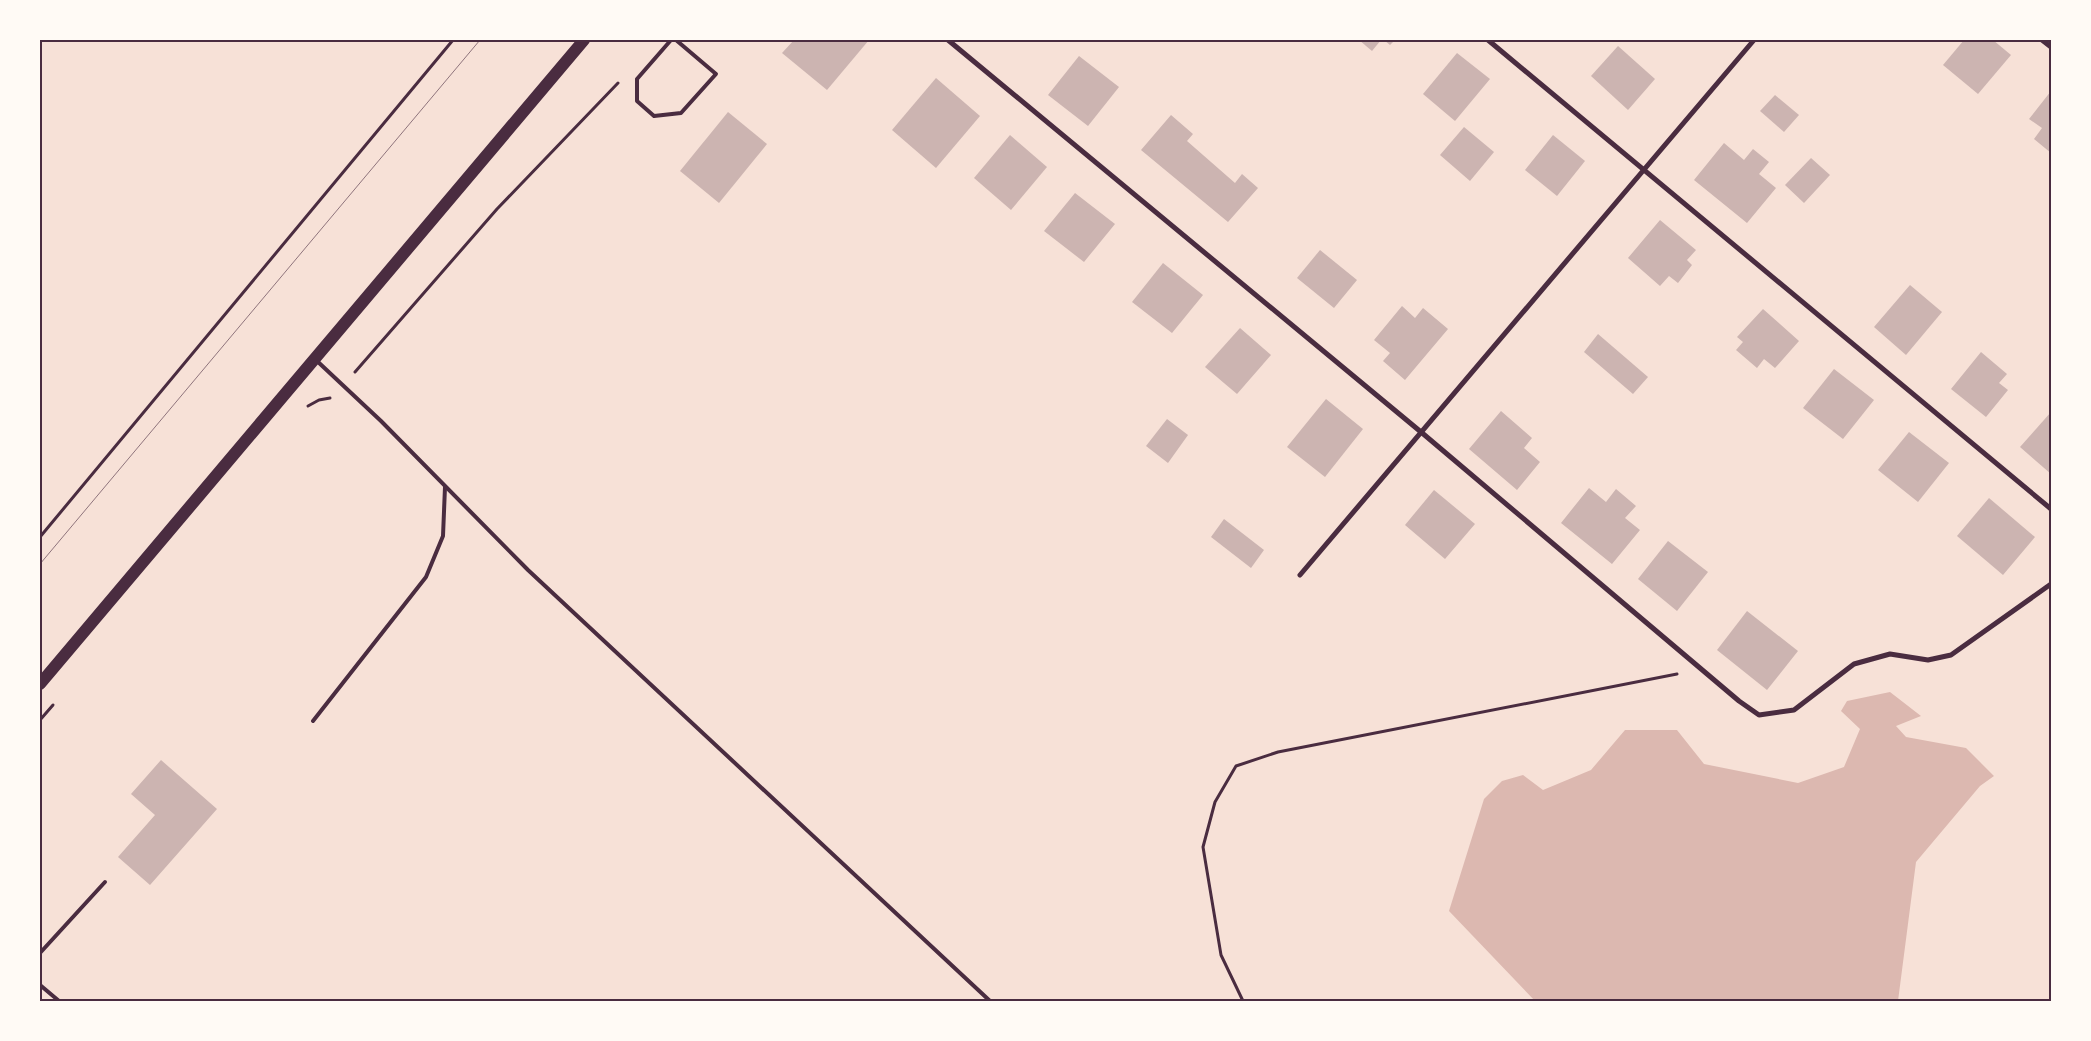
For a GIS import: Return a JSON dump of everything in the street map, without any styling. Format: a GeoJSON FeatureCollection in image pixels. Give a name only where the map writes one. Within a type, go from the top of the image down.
{"type":"FeatureCollection","features":[{"type":"Feature","properties":{"kind":"main road"},"geometry":{"type":"LineString","coordinates":[[40,684],[584,40]]}},
{"type":"Feature","properties":{"kind":"street"},"geometry":{"type":"LineString","coordinates":[[948,40],[1421,432],[1739,701],[1759,715],[1794,710],[1854,664],[1890,654],[1928,660],[1950,655],[2051,584]]}},
{"type":"Feature","properties":{"kind":"street"},"geometry":{"type":"LineString","coordinates":[[1488,40],[2051,510]]}},
{"type":"Feature","properties":{"kind":"street"},"geometry":{"type":"LineString","coordinates":[[1300,575],[1754,40]]}},
{"type":"Feature","properties":{"kind":"street"},"geometry":{"type":"LineString","coordinates":[[2042,40],[2051,47]]}},
{"type":"Feature","properties":{"kind":"lane"},"geometry":{"type":"LineString","coordinates":[[671,40],[637,79],[637,101],[654,116],[681,113],[716,74],[676,40]]}},
{"type":"Feature","properties":{"kind":"lane"},"geometry":{"type":"LineString","coordinates":[[682,45],[686,40]]}},
{"type":"Feature","properties":{"kind":"lane"},"geometry":{"type":"LineString","coordinates":[[316,359],[528,570],[990,1001]]}},
{"type":"Feature","properties":{"kind":"lane"},"geometry":{"type":"LineString","coordinates":[[313,721],[426,577],[443,536],[446,487]]}},
{"type":"Feature","properties":{"kind":"lane"},"geometry":{"type":"LineString","coordinates":[[40,953],[105,882]]}},
{"type":"Feature","properties":{"kind":"lane"},"geometry":{"type":"LineString","coordinates":[[40,985],[59,1001]]}},
{"type":"Feature","properties":{"kind":"path"},"geometry":{"type":"LineString","coordinates":[[40,537],[453,40]]}},
{"type":"Feature","properties":{"kind":"path"},"geometry":{"type":"LineString","coordinates":[[1243,1001],[1221,955],[1203,846],[1215,802],[1236,766],[1278,752],[1702,669]]}},
{"type":"Feature","properties":{"kind":"shaded area"},"geometry":{"type":"Polygon","coordinates":[[[1890,692],[1921,716],[1896,726],[1906,737],[1966,748],[1994,776],[1980,786],[1916,862],[1898,1001],[1535,1001],[1449,911],[1484,799],[1502,781],[1523,775],[1543,790],[1591,770],[1625,730],[1677,730],[1704,764],[1798,783],[1844,767],[1860,729],[1841,711],[1847,701],[1890,692]]]}},
{"type":"Feature","properties":{"kind":"building"},"geometry":{"type":"Polygon","coordinates":[[[794,40],[869,40],[827,90],[782,53],[794,40]]]}},
{"type":"Feature","properties":{"kind":"building"},"geometry":{"type":"Polygon","coordinates":[[[1359,40],[1381,40],[1372,51],[1359,40]]]}},
{"type":"Feature","properties":{"kind":"building"},"geometry":{"type":"Polygon","coordinates":[[[1384,40],[1395,40],[1390,45],[1384,40]]]}},
{"type":"Feature","properties":{"kind":"building"},"geometry":{"type":"Polygon","coordinates":[[[1964,40],[1993,40],[2011,55],[1978,94],[1943,65],[1964,40]]]}},
{"type":"Feature","properties":{"kind":"building"},"geometry":{"type":"Polygon","coordinates":[[[1618,46],[1655,79],[1628,110],[1591,76],[1618,46]]]}},
{"type":"Feature","properties":{"kind":"building"},"geometry":{"type":"Polygon","coordinates":[[[1457,53],[1490,79],[1455,121],[1423,94],[1457,53]]]}},
{"type":"Feature","properties":{"kind":"building"},"geometry":{"type":"Polygon","coordinates":[[[1079,56],[1119,87],[1088,126],[1048,95],[1079,56]]]}},
{"type":"Feature","properties":{"kind":"building"},"geometry":{"type":"Polygon","coordinates":[[[936,78],[980,116],[936,168],[892,130],[936,78]]]}},
{"type":"Feature","properties":{"kind":"building"},"geometry":{"type":"Polygon","coordinates":[[[2051,91],[2051,153],[2034,139],[2042,128],[2029,119],[2051,91]]]}},
{"type":"Feature","properties":{"kind":"building"},"geometry":{"type":"Polygon","coordinates":[[[1775,95],[1799,115],[1784,132],[1760,111],[1775,95]]]}},
{"type":"Feature","properties":{"kind":"building"},"geometry":{"type":"Polygon","coordinates":[[[728,112],[767,144],[719,203],[680,171],[728,112]]]}},
{"type":"Feature","properties":{"kind":"building"},"geometry":{"type":"Polygon","coordinates":[[[1171,115],[1193,134],[1187,141],[1235,183],[1242,174],[1258,188],[1228,222],[1141,150],[1171,115]]]}},
{"type":"Feature","properties":{"kind":"building"},"geometry":{"type":"Polygon","coordinates":[[[1464,127],[1494,152],[1470,181],[1440,155],[1464,127]]]}},
{"type":"Feature","properties":{"kind":"building"},"geometry":{"type":"Polygon","coordinates":[[[1010,135],[1047,167],[1011,210],[974,178],[1010,135]]]}},
{"type":"Feature","properties":{"kind":"building"},"geometry":{"type":"Polygon","coordinates":[[[1553,135],[1585,161],[1557,196],[1525,170],[1553,135]]]}},
{"type":"Feature","properties":{"kind":"building"},"geometry":{"type":"Polygon","coordinates":[[[1724,143],[1744,160],[1753,149],[1769,162],[1759,174],[1776,188],[1747,223],[1694,180],[1724,143]]]}},
{"type":"Feature","properties":{"kind":"building"},"geometry":{"type":"Polygon","coordinates":[[[1811,158],[1830,175],[1804,203],[1785,185],[1811,158]]]}},
{"type":"Feature","properties":{"kind":"building"},"geometry":{"type":"Polygon","coordinates":[[[1075,193],[1115,224],[1084,262],[1044,231],[1075,193]]]}},
{"type":"Feature","properties":{"kind":"building"},"geometry":{"type":"Polygon","coordinates":[[[1660,220],[1696,250],[1687,260],[1692,265],[1678,283],[1669,276],[1660,286],[1628,258],[1660,220]]]}},
{"type":"Feature","properties":{"kind":"building"},"geometry":{"type":"Polygon","coordinates":[[[1320,250],[1357,280],[1334,308],[1297,278],[1320,250]]]}},
{"type":"Feature","properties":{"kind":"building"},"geometry":{"type":"Polygon","coordinates":[[[1163,263],[1203,295],[1172,333],[1132,302],[1163,263]]]}},
{"type":"Feature","properties":{"kind":"building"},"geometry":{"type":"Polygon","coordinates":[[[1910,285],[1942,312],[1906,355],[1874,327],[1910,285]]]}},
{"type":"Feature","properties":{"kind":"building"},"geometry":{"type":"Polygon","coordinates":[[[1402,306],[1415,318],[1423,308],[1448,329],[1405,380],[1383,361],[1390,353],[1374,340],[1402,306]]]}},
{"type":"Feature","properties":{"kind":"building"},"geometry":{"type":"Polygon","coordinates":[[[1763,309],[1799,341],[1775,368],[1764,359],[1757,368],[1736,350],[1743,342],[1737,337],[1763,309]]]}},
{"type":"Feature","properties":{"kind":"building"},"geometry":{"type":"Polygon","coordinates":[[[1240,328],[1271,355],[1237,394],[1205,367],[1240,328]]]}},
{"type":"Feature","properties":{"kind":"building"},"geometry":{"type":"Polygon","coordinates":[[[1598,334],[1648,377],[1633,394],[1584,352],[1598,334]]]}},
{"type":"Feature","properties":{"kind":"building"},"geometry":{"type":"Polygon","coordinates":[[[1981,352],[2007,374],[1999,383],[2008,390],[1986,417],[1951,389],[1981,352]]]}},
{"type":"Feature","properties":{"kind":"building"},"geometry":{"type":"Polygon","coordinates":[[[1834,369],[1874,400],[1843,439],[1803,408],[1834,369]]]}},
{"type":"Feature","properties":{"kind":"building"},"geometry":{"type":"Polygon","coordinates":[[[1326,399],[1363,429],[1325,477],[1287,447],[1326,399]]]}},
{"type":"Feature","properties":{"kind":"building"},"geometry":{"type":"Polygon","coordinates":[[[1501,411],[1532,438],[1524,448],[1540,462],[1517,490],[1469,449],[1501,411]]]}},
{"type":"Feature","properties":{"kind":"building"},"geometry":{"type":"Polygon","coordinates":[[[2051,412],[2051,474],[2020,447],[2051,412]]]}},
{"type":"Feature","properties":{"kind":"building"},"geometry":{"type":"Polygon","coordinates":[[[1167,419],[1188,435],[1168,463],[1146,446],[1167,419]]]}},
{"type":"Feature","properties":{"kind":"building"},"geometry":{"type":"Polygon","coordinates":[[[1909,432],[1949,463],[1918,502],[1878,470],[1909,432]]]}},
{"type":"Feature","properties":{"kind":"building"},"geometry":{"type":"Polygon","coordinates":[[[1589,488],[1606,502],[1616,489],[1636,506],[1625,518],[1640,530],[1612,564],[1561,523],[1589,488]]]}},
{"type":"Feature","properties":{"kind":"building"},"geometry":{"type":"Polygon","coordinates":[[[1434,490],[1475,524],[1445,559],[1405,525],[1434,490]]]}},
{"type":"Feature","properties":{"kind":"building"},"geometry":{"type":"Polygon","coordinates":[[[1989,498],[2035,537],[2003,575],[1957,536],[1989,498]]]}},
{"type":"Feature","properties":{"kind":"building"},"geometry":{"type":"Polygon","coordinates":[[[1224,519],[1264,550],[1251,568],[1211,537],[1224,519]]]}},
{"type":"Feature","properties":{"kind":"building"},"geometry":{"type":"Polygon","coordinates":[[[1668,541],[1708,572],[1677,611],[1638,579],[1668,541]]]}},
{"type":"Feature","properties":{"kind":"building"},"geometry":{"type":"Polygon","coordinates":[[[1747,611],[1798,651],[1767,690],[1717,650],[1747,611]]]}},
{"type":"Feature","properties":{"kind":"building"},"geometry":{"type":"Polygon","coordinates":[[[161,760],[217,809],[150,885],[118,857],[155,815],[131,794],[161,760]]]}},
{"type":"Feature","properties":{"kind":"tram line"},"geometry":{"type":"LineString","coordinates":[[40,564],[480,40]]}}]}
